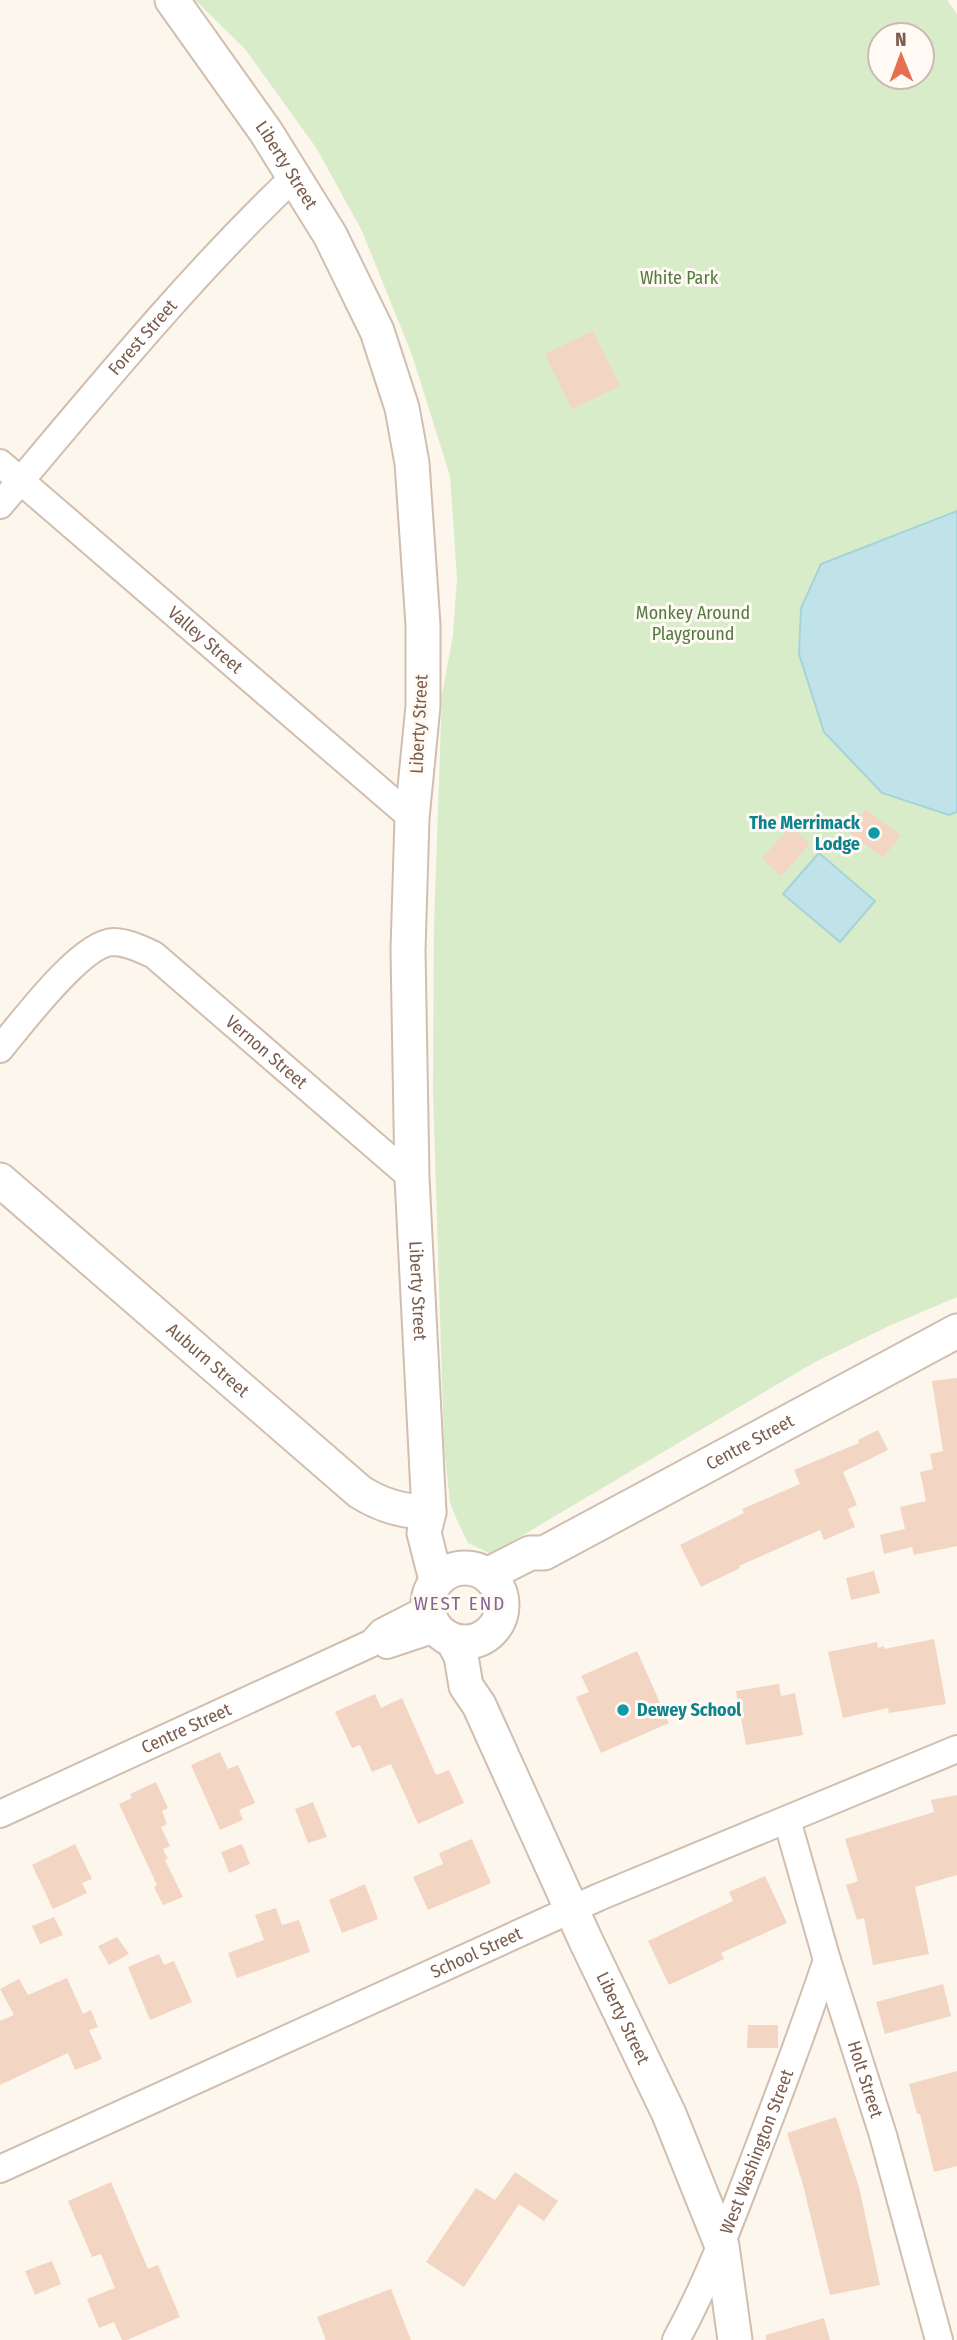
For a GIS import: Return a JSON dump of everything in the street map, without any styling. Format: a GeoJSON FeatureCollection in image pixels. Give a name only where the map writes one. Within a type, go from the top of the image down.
{"type":"FeatureCollection","features":[{"type":"Feature","properties":{"kind":"street","name":"Liberty Street"},"geometry":{"type":"LineString","coordinates":[[172,0],[266,132],[330,235],[377,331],[402,408],[410,449],[423,625],[423,706],[412,818],[408,950],[412,1178],[429,1512],[424,1534],[461,1605],[481,1656],[486,1684],[479,1705],[571,1909],[669,2114],[722,2246],[735,2340]]}},
{"type":"Feature","properties":{"kind":"street","name":"Forest Street"},"geometry":{"type":"LineString","coordinates":[[0,505],[156,320],[222,248],[294,177]]}},
{"type":"Feature","properties":{"kind":"street","name":"Valley Street"},"geometry":{"type":"LineString","coordinates":[[0,463],[412,818]]}},
{"type":"Feature","properties":{"kind":"street","name":"Vernon Street"},"geometry":{"type":"LineString","coordinates":[[0,1049],[72,966],[88,952],[111,942],[128,944],[154,955],[412,1178]]}},
{"type":"Feature","properties":{"kind":"street","name":"Auburn Street"},"geometry":{"type":"LineString","coordinates":[[0,1180],[360,1492],[387,1506],[409,1512],[429,1512]]}},
{"type":"Feature","properties":{"kind":"street","name":"Centre Street"},"geometry":{"type":"LineString","coordinates":[[0,1814],[372,1643],[388,1645],[461,1605],[530,1553],[544,1553],[957,1331]]}},
{"type":"Feature","properties":{"kind":"street","name":"School Street"},"geometry":{"type":"LineString","coordinates":[[0,2169],[571,1909],[957,1749]]}},
{"type":"Feature","properties":{"kind":"street","name":"Holt Street"},"geometry":{"type":"LineString","coordinates":[[787,1820],[827,1960],[883,2135],[939,2340]]}},
{"type":"Feature","properties":{"kind":"street","name":"West Washington Street"},"geometry":{"type":"LineString","coordinates":[[676,2340],[699,2298],[722,2246],[788,2075],[827,1960]]}},
{"type":"Feature","properties":{"kind":"green space","name":"White Park"},"geometry":{"type":"Polygon","coordinates":[[[195,0],[947,0],[957,14],[957,1297],[815,1362],[491,1554],[468,1543],[457,1520],[450,1503],[444,1445],[433,1092],[434,925],[442,695],[453,635],[457,578],[450,476],[412,355],[362,231],[317,149],[245,49],[195,0]]]}},
{"type":"Feature","properties":{"kind":"water"},"geometry":{"type":"Polygon","coordinates":[[[957,511],[957,812],[949,815],[882,793],[824,732],[799,654],[801,608],[821,564],[957,511]]]}},
{"type":"Feature","properties":{"kind":"water"},"geometry":{"type":"Polygon","coordinates":[[[819,853],[875,901],[840,942],[783,894],[819,853]]]}},
{"type":"Feature","properties":{"kind":"building"},"geometry":{"type":"Polygon","coordinates":[[[593,331],[620,386],[572,409],[545,354],[593,331]]]}},
{"type":"Feature","properties":{"kind":"building","name":"The Merrimack Lodge"},"geometry":{"type":"Polygon","coordinates":[[[865,809],[901,835],[883,858],[848,831],[865,809]]]}},
{"type":"Feature","properties":{"kind":"building"},"geometry":{"type":"Polygon","coordinates":[[[791,826],[810,844],[781,876],[762,858],[791,826]]]}},
{"type":"Feature","properties":{"kind":"building"},"geometry":{"type":"Polygon","coordinates":[[[957,1378],[957,1546],[914,1555],[912,1547],[884,1554],[880,1535],[905,1529],[900,1507],[926,1501],[920,1472],[933,1469],[930,1454],[943,1451],[932,1381],[957,1378]]]}},
{"type":"Feature","properties":{"kind":"building"},"geometry":{"type":"Polygon","coordinates":[[[878,1430],[888,1450],[843,1472],[857,1505],[848,1509],[855,1527],[824,1540],[820,1530],[739,1566],[740,1568],[701,1587],[680,1545],[744,1513],[742,1509],[800,1484],[794,1470],[859,1443],[858,1440],[878,1430]]]}},
{"type":"Feature","properties":{"kind":"building"},"geometry":{"type":"Polygon","coordinates":[[[874,1571],[880,1593],[851,1600],[846,1578],[874,1571]]]}},
{"type":"Feature","properties":{"kind":"building"},"geometry":{"type":"Polygon","coordinates":[[[934,1639],[946,1704],[889,1713],[888,1708],[843,1718],[828,1652],[877,1642],[878,1648],[884,1646],[884,1649],[934,1639]]]}},
{"type":"Feature","properties":{"kind":"building","name":"Dewey School"},"geometry":{"type":"Polygon","coordinates":[[[637,1651],[669,1723],[601,1753],[576,1697],[589,1692],[581,1676],[637,1651]]]}},
{"type":"Feature","properties":{"kind":"building"},"geometry":{"type":"Polygon","coordinates":[[[779,1684],[781,1696],[795,1693],[803,1735],[746,1745],[736,1691],[779,1684]]]}},
{"type":"Feature","properties":{"kind":"building"},"geometry":{"type":"Polygon","coordinates":[[[375,1694],[381,1708],[402,1698],[436,1775],[449,1770],[464,1803],[418,1824],[391,1764],[372,1772],[360,1745],[352,1748],[335,1712],[375,1694]]]}},
{"type":"Feature","properties":{"kind":"building"},"geometry":{"type":"Polygon","coordinates":[[[220,1752],[228,1769],[238,1765],[255,1803],[239,1810],[243,1820],[220,1830],[191,1765],[220,1752]]]}},
{"type":"Feature","properties":{"kind":"building"},"geometry":{"type":"Polygon","coordinates":[[[156,1782],[168,1808],[162,1811],[167,1824],[161,1827],[170,1846],[163,1849],[168,1859],[165,1860],[183,1897],[163,1905],[154,1887],[157,1885],[119,1804],[132,1798],[130,1794],[156,1782]]]}},
{"type":"Feature","properties":{"kind":"building"},"geometry":{"type":"Polygon","coordinates":[[[957,1795],[957,1875],[915,1887],[929,1954],[873,1965],[864,1918],[857,1920],[846,1885],[858,1881],[845,1839],[934,1812],[931,1800],[957,1795]]]}},
{"type":"Feature","properties":{"kind":"building"},"geometry":{"type":"Polygon","coordinates":[[[313,1802],[327,1837],[308,1843],[295,1809],[313,1802]]]}},
{"type":"Feature","properties":{"kind":"building"},"geometry":{"type":"Polygon","coordinates":[[[472,1839],[491,1883],[428,1910],[413,1877],[443,1864],[439,1853],[472,1839]]]}},
{"type":"Feature","properties":{"kind":"building"},"geometry":{"type":"Polygon","coordinates":[[[75,1844],[92,1879],[82,1883],[87,1893],[53,1909],[32,1865],[75,1844]]]}},
{"type":"Feature","properties":{"kind":"building"},"geometry":{"type":"Polygon","coordinates":[[[242,1844],[250,1864],[229,1873],[221,1852],[242,1844]]]}},
{"type":"Feature","properties":{"kind":"building"},"geometry":{"type":"Polygon","coordinates":[[[765,1876],[787,1923],[721,1953],[724,1959],[669,1985],[648,1941],[733,1901],[729,1892],[765,1876]]]}},
{"type":"Feature","properties":{"kind":"building"},"geometry":{"type":"Polygon","coordinates":[[[365,1884],[378,1919],[342,1933],[329,1900],[365,1884]]]}},
{"type":"Feature","properties":{"kind":"building"},"geometry":{"type":"Polygon","coordinates":[[[276,1908],[282,1925],[299,1920],[310,1952],[237,1978],[228,1953],[264,1940],[255,1915],[276,1908]]]}},
{"type":"Feature","properties":{"kind":"building"},"geometry":{"type":"Polygon","coordinates":[[[54,1917],[63,1935],[40,1944],[32,1926],[54,1917]]]}},
{"type":"Feature","properties":{"kind":"building"},"geometry":{"type":"Polygon","coordinates":[[[117,1937],[129,1954],[109,1965],[98,1946],[117,1937]]]}},
{"type":"Feature","properties":{"kind":"building"},"geometry":{"type":"Polygon","coordinates":[[[159,1954],[164,1965],[174,1961],[192,2002],[150,2020],[128,1967],[159,1954]]]}},
{"type":"Feature","properties":{"kind":"building"},"geometry":{"type":"Polygon","coordinates":[[[67,1978],[83,2014],[91,2010],[98,2027],[89,2030],[102,2059],[75,2070],[68,2053],[0,2085],[0,2021],[14,2015],[0,1989],[19,1979],[28,1995],[67,1978]]]}},
{"type":"Feature","properties":{"kind":"building"},"geometry":{"type":"Polygon","coordinates":[[[943,1984],[951,2016],[885,2034],[876,2002],[943,1984]]]}},
{"type":"Feature","properties":{"kind":"building"},"geometry":{"type":"Polygon","coordinates":[[[748,2025],[778,2025],[778,2048],[747,2048],[748,2025]]]}},
{"type":"Feature","properties":{"kind":"building"},"geometry":{"type":"Polygon","coordinates":[[[957,2071],[957,2166],[934,2172],[920,2114],[917,2114],[909,2084],[957,2071]]]}},
{"type":"Feature","properties":{"kind":"building"},"geometry":{"type":"Polygon","coordinates":[[[836,2117],[859,2187],[880,2285],[830,2295],[803,2185],[787,2133],[836,2117]]]}},
{"type":"Feature","properties":{"kind":"building"},"geometry":{"type":"Polygon","coordinates":[[[515,2172],[558,2201],[544,2221],[519,2204],[464,2287],[426,2262],[476,2188],[495,2200],[515,2172]]]}},
{"type":"Feature","properties":{"kind":"building"},"geometry":{"type":"Polygon","coordinates":[[[111,2182],[148,2269],[158,2265],[180,2317],[127,2340],[122,2340],[114,2322],[99,2328],[87,2299],[115,2288],[101,2254],[92,2257],[68,2201],[111,2182]]]}},
{"type":"Feature","properties":{"kind":"building"},"geometry":{"type":"Polygon","coordinates":[[[52,2261],[61,2284],[35,2295],[25,2271],[52,2261]]]}},
{"type":"Feature","properties":{"kind":"building"},"geometry":{"type":"Polygon","coordinates":[[[391,2289],[411,2340],[326,2340],[317,2317],[391,2289]]]}},
{"type":"Feature","properties":{"kind":"building"},"geometry":{"type":"Polygon","coordinates":[[[824,2318],[830,2340],[766,2340],[766,2335],[824,2318]]]}},
{"type":"Feature","properties":{"kind":"place","name":"The Merrimack Lodge"},"geometry":{"type":"Point","coordinates":[874,833]}},
{"type":"Feature","properties":{"kind":"place","name":"Dewey School"},"geometry":{"type":"Point","coordinates":[623,1710]}},
{"type":"Feature","properties":{"kind":"district","name":"WEST END"},"geometry":{"type":"Point","coordinates":[460,1603]}},
{"type":"Feature","properties":{"kind":"park label","name":"Monkey Around Playground"},"geometry":{"type":"Point","coordinates":[693,623]}}]}
